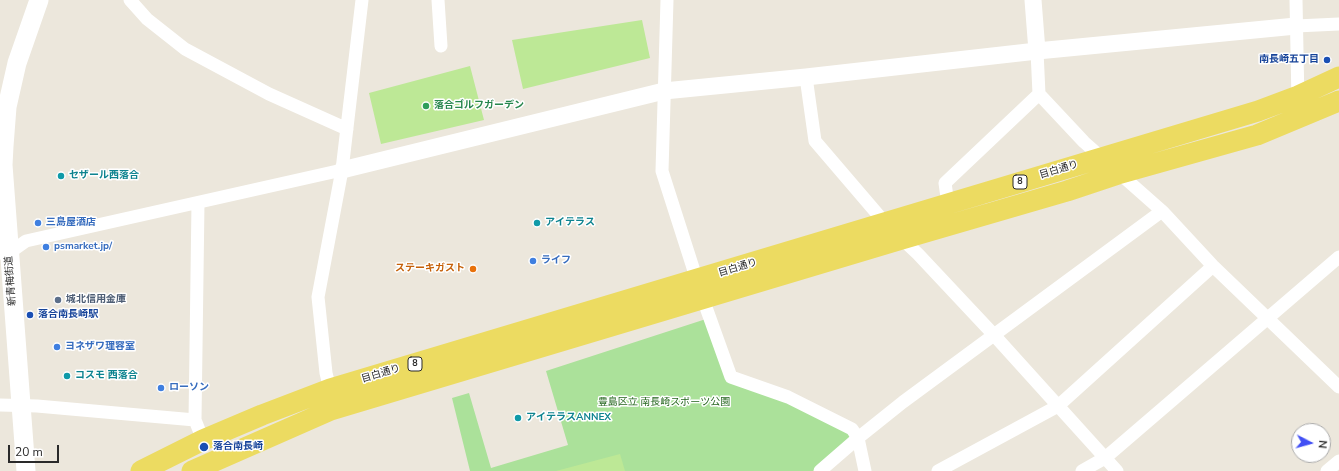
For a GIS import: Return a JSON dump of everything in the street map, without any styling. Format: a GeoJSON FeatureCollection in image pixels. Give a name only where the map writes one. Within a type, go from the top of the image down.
{"type":"FeatureCollection","features":[{"type":"Feature","properties":{"kind":"main road","name":"新青梅街道"},"geometry":{"type":"LineString","coordinates":[[26,471],[5,253],[3,165],[4,106],[39,0]]}},
{"type":"Feature","properties":{"kind":"main road","name":"目白通り"},"geometry":{"type":"LineString","coordinates":[[193,471],[331,410],[700,289],[948,204],[1100,157],[1258,112],[1339,77]]}},
{"type":"Feature","properties":{"kind":"main road","name":"目白通り"},"geometry":{"type":"LineString","coordinates":[[141,471],[203,440],[262,415],[330,389],[700,289],[902,239],[1067,191],[1118,174],[1257,136],[1339,101]]}},
{"type":"Feature","properties":{"kind":"street"},"geometry":{"type":"LineString","coordinates":[[130,0],[147,19],[185,48],[269,94],[347,129]]}},
{"type":"Feature","properties":{"kind":"street"},"geometry":{"type":"LineString","coordinates":[[330,389],[326,373],[318,297],[342,170],[362,0]]}},
{"type":"Feature","properties":{"kind":"street"},"geometry":{"type":"LineString","coordinates":[[438,0],[441,46]]}},
{"type":"Feature","properties":{"kind":"street"},"geometry":{"type":"LineString","coordinates":[[667,0],[662,171],[700,289],[731,377],[788,397],[852,429],[858,438],[865,471]]}},
{"type":"Feature","properties":{"kind":"street"},"geometry":{"type":"LineString","coordinates":[[1033,0],[1039,94],[1100,157],[1162,211],[1213,266],[1339,388]]}},
{"type":"Feature","properties":{"kind":"street"},"geometry":{"type":"LineString","coordinates":[[1296,0],[1299,119]]}},
{"type":"Feature","properties":{"kind":"street"},"geometry":{"type":"LineString","coordinates":[[5,253],[26,241],[342,170],[664,91],[806,77],[1037,51],[1296,26],[1339,24]]}},
{"type":"Feature","properties":{"kind":"street"},"geometry":{"type":"LineString","coordinates":[[806,77],[815,141],[886,224],[994,334],[1117,471]]}},
{"type":"Feature","properties":{"kind":"street"},"geometry":{"type":"LineString","coordinates":[[948,204],[944,183],[1039,94]]}},
{"type":"Feature","properties":{"kind":"street"},"geometry":{"type":"LineString","coordinates":[[198,203],[195,420],[203,440]]}},
{"type":"Feature","properties":{"kind":"street"},"geometry":{"type":"LineString","coordinates":[[820,471],[858,438],[994,334],[1162,211]]}},
{"type":"Feature","properties":{"kind":"street"},"geometry":{"type":"LineString","coordinates":[[1082,471],[1105,458],[1339,257]]}},
{"type":"Feature","properties":{"kind":"street"},"geometry":{"type":"LineString","coordinates":[[938,471],[1058,406],[1213,266]]}},
{"type":"Feature","properties":{"kind":"street"},"geometry":{"type":"LineString","coordinates":[[0,405],[20,405],[195,420]]}},
{"type":"Feature","properties":{"kind":"street"},"geometry":{"type":"LineString","coordinates":[[1327,471],[1339,461]]}},
{"type":"Feature","properties":{"kind":"green space"},"geometry":{"type":"Polygon","coordinates":[[[642,20],[650,58],[523,89],[512,40],[642,20]]]}},
{"type":"Feature","properties":{"kind":"green space","name":"落合ゴルフガーデン"},"geometry":{"type":"Polygon","coordinates":[[[470,66],[484,120],[381,144],[369,93],[470,66]]]}},
{"type":"Feature","properties":{"kind":"green space","name":"豊島区立 南長崎スポーツ公園"},"geometry":{"type":"Polygon","coordinates":[[[706,319],[728,381],[789,403],[850,434],[849,439],[814,471],[470,471],[452,398],[469,393],[491,468],[568,445],[546,371],[706,319]]]}},
{"type":"Feature","properties":{"kind":"green space"},"geometry":{"type":"Polygon","coordinates":[[[620,454],[625,471],[556,471],[620,454]]]}},
{"type":"Feature","properties":{"kind":"place","name":"南長崎五丁目"},"geometry":{"type":"Point","coordinates":[1327,60]}},
{"type":"Feature","properties":{"kind":"place","name":"落合ゴルフガーデン"},"geometry":{"type":"Point","coordinates":[426,106]}},
{"type":"Feature","properties":{"kind":"place","name":"セザール西落合"},"geometry":{"type":"Point","coordinates":[61,176]}},
{"type":"Feature","properties":{"kind":"place","name":"三島屋酒店"},"geometry":{"type":"Point","coordinates":[38,223]}},
{"type":"Feature","properties":{"kind":"place","name":"アイテラス"},"geometry":{"type":"Point","coordinates":[537,223]}},
{"type":"Feature","properties":{"kind":"place","name":"psmarket.jp/"},"geometry":{"type":"Point","coordinates":[46,247]}},
{"type":"Feature","properties":{"kind":"place","name":"ライフ"},"geometry":{"type":"Point","coordinates":[533,261]}},
{"type":"Feature","properties":{"kind":"place","name":"ステーキガスト"},"geometry":{"type":"Point","coordinates":[473,269]}},
{"type":"Feature","properties":{"kind":"place","name":"城北信用金庫"},"geometry":{"type":"Point","coordinates":[58,300]}},
{"type":"Feature","properties":{"kind":"place","name":"落合南長崎駅"},"geometry":{"type":"Point","coordinates":[30,315]}},
{"type":"Feature","properties":{"kind":"place","name":"ヨネザワ理容室"},"geometry":{"type":"Point","coordinates":[57,347]}},
{"type":"Feature","properties":{"kind":"place","name":"コスモ 西落合"},"geometry":{"type":"Point","coordinates":[67,376]}},
{"type":"Feature","properties":{"kind":"place","name":"ローソン"},"geometry":{"type":"Point","coordinates":[161,388]}},
{"type":"Feature","properties":{"kind":"place","name":"アイテラスANNEX"},"geometry":{"type":"Point","coordinates":[518,418]}},
{"type":"Feature","properties":{"kind":"place","name":"落合南長崎"},"geometry":{"type":"Point","coordinates":[204,447]}}]}
